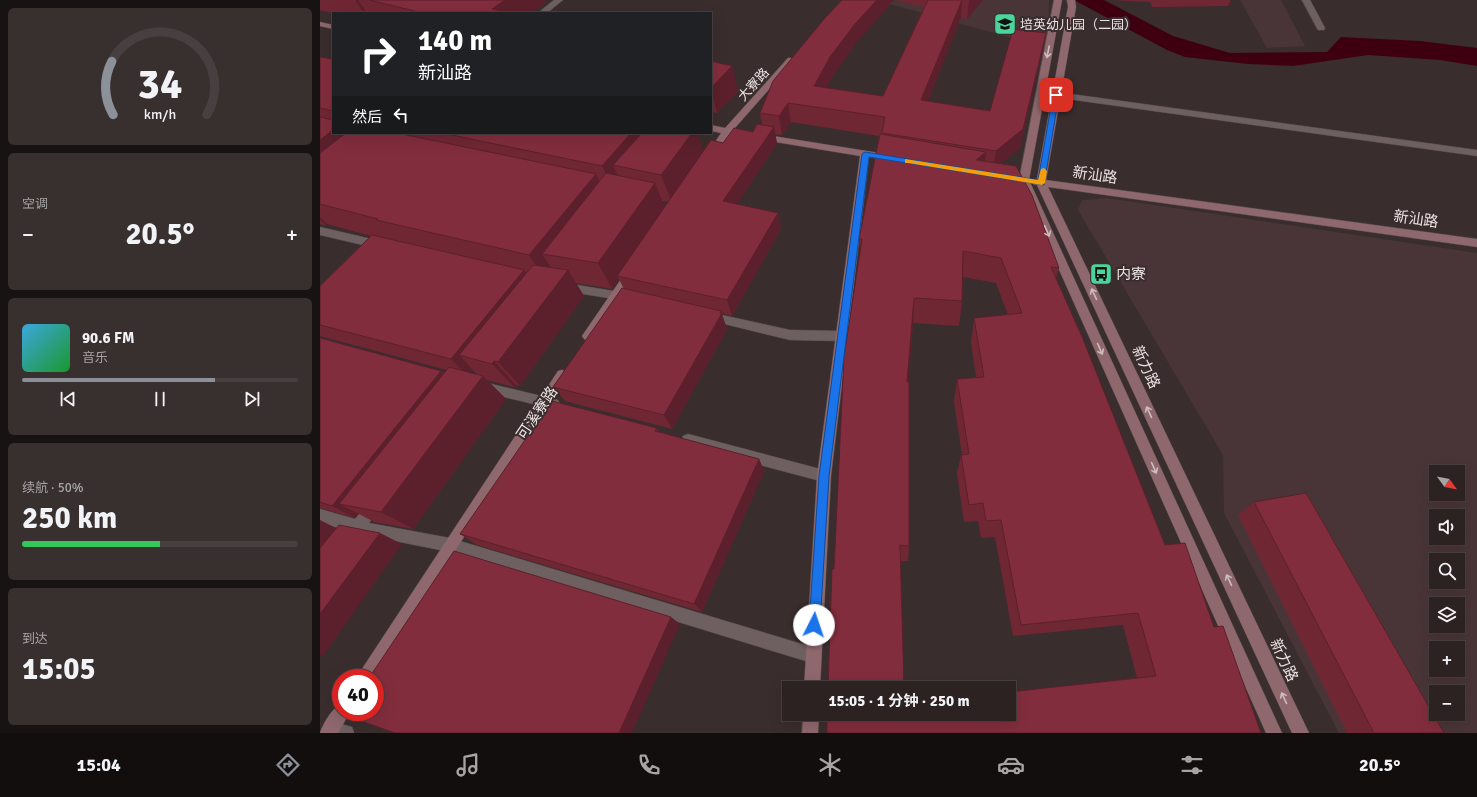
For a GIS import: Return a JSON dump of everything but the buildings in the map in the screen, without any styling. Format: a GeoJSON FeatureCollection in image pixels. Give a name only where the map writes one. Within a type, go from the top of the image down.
{"type":"FeatureCollection","features":[{"type":"Feature","properties":{"kind":"street"},"geometry":{"type":"LineString","coordinates":[[543,12],[559,0]]}},
{"type":"Feature","properties":{"kind":"street"},"geometry":{"type":"LineString","coordinates":[[1058,0],[1020,180],[1274,733]]}},
{"type":"Feature","properties":{"kind":"street"},"geometry":{"type":"LineString","coordinates":[[1306,0],[1321,28]]}},
{"type":"Feature","properties":{"kind":"street"},"geometry":{"type":"LineString","coordinates":[[1042,183],[1072,4]]}},
{"type":"Feature","properties":{"kind":"street"},"geometry":{"type":"LineString","coordinates":[[320,24],[332,27]]}},
{"type":"Feature","properties":{"kind":"street","name":"大寮路"},"geometry":{"type":"LineString","coordinates":[[727,131],[800,51]]}},
{"type":"Feature","properties":{"kind":"street"},"geometry":{"type":"LineString","coordinates":[[1056,95],[1477,153]]}},
{"type":"Feature","properties":{"kind":"street"},"geometry":{"type":"LineString","coordinates":[[712,128],[903,160]]}},
{"type":"Feature","properties":{"kind":"street"},"geometry":{"type":"LineString","coordinates":[[705,165],[727,131]]}},
{"type":"Feature","properties":{"kind":"street"},"geometry":{"type":"LineString","coordinates":[[812,681],[812,655],[824,476],[865,154]]}},
{"type":"Feature","properties":{"kind":"street","name":"新汕路"},"geometry":{"type":"LineString","coordinates":[[1020,180],[1477,243]]}},
{"type":"Feature","properties":{"kind":"street","name":"新力路"},"geometry":{"type":"LineString","coordinates":[[1042,183],[1301,733]]}},
{"type":"Feature","properties":{"kind":"street"},"geometry":{"type":"LineString","coordinates":[[320,231],[388,247]]}},
{"type":"Feature","properties":{"kind":"street"},"geometry":{"type":"LineString","coordinates":[[582,345],[638,264]]}},
{"type":"Feature","properties":{"kind":"street"},"geometry":{"type":"LineString","coordinates":[[554,285],[639,300]]}},
{"type":"Feature","properties":{"kind":"street"},"geometry":{"type":"LineString","coordinates":[[699,314],[790,335],[841,336]]}},
{"type":"Feature","properties":{"kind":"street","name":"可溪寮路"},"geometry":{"type":"LineString","coordinates":[[370,669],[544,401],[570,364]]}},
{"type":"Feature","properties":{"kind":"street"},"geometry":{"type":"LineString","coordinates":[[469,384],[544,401],[567,408]]}},
{"type":"Feature","properties":{"kind":"street"},"geometry":{"type":"LineString","coordinates":[[673,436],[824,476]]}},
{"type":"Feature","properties":{"kind":"street"},"geometry":{"type":"LineString","coordinates":[[339,552],[382,496]]}},
{"type":"Feature","properties":{"kind":"street"},"geometry":{"type":"LineString","coordinates":[[320,516],[357,527],[450,545],[812,655]]}},
{"type":"Feature","properties":{"kind":"street"},"geometry":{"type":"LineString","coordinates":[[335,732],[339,721]]}},
{"type":"Feature","properties":{"kind":"street"},"geometry":{"type":"LineString","coordinates":[[810,733],[811,721]]}},
{"type":"Feature","properties":{"kind":"shaded area","name":"培英幼儿园（二园）"},"geometry":{"type":"Polygon","coordinates":[[[875,0],[1049,0],[1048,48],[875,0]]]}},
{"type":"Feature","properties":{"kind":"shaded area"},"geometry":{"type":"Polygon","coordinates":[[[1074,0],[1104,0],[1173,36],[1230,53],[1327,52],[1341,37],[1420,41],[1477,48],[1477,66],[1440,60],[1368,55],[1293,66],[1248,64],[1185,57],[1167,50],[1074,0]]]}},
{"type":"Feature","properties":{"kind":"shaded area"},"geometry":{"type":"Polygon","coordinates":[[[1240,0],[1281,0],[1305,46],[1267,48],[1240,0]]]}},
{"type":"Feature","properties":{"kind":"shaded area"},"geometry":{"type":"Polygon","coordinates":[[[1107,198],[1477,253],[1477,733],[1339,733],[1224,513],[1223,455],[1078,210],[1082,200],[1107,198]]]}},
{"type":"Feature","properties":{"kind":"slow traffic"},"geometry":{"type":"LineString","coordinates":[[908,161],[1042,183],[1044,171]]}},
{"type":"Feature","properties":{"kind":"place","name":"培英幼儿园（二园）"},"geometry":{"type":"Point","coordinates":[1005,24]}},
{"type":"Feature","properties":{"kind":"place","name":"内寮"},"geometry":{"type":"Point","coordinates":[1101,274]}},
{"type":"Feature","properties":{"kind":"route"},"geometry":{"type":"LineString","coordinates":[[814,625],[824,476],[865,154],[1042,183],[1056,95]]}}]}
